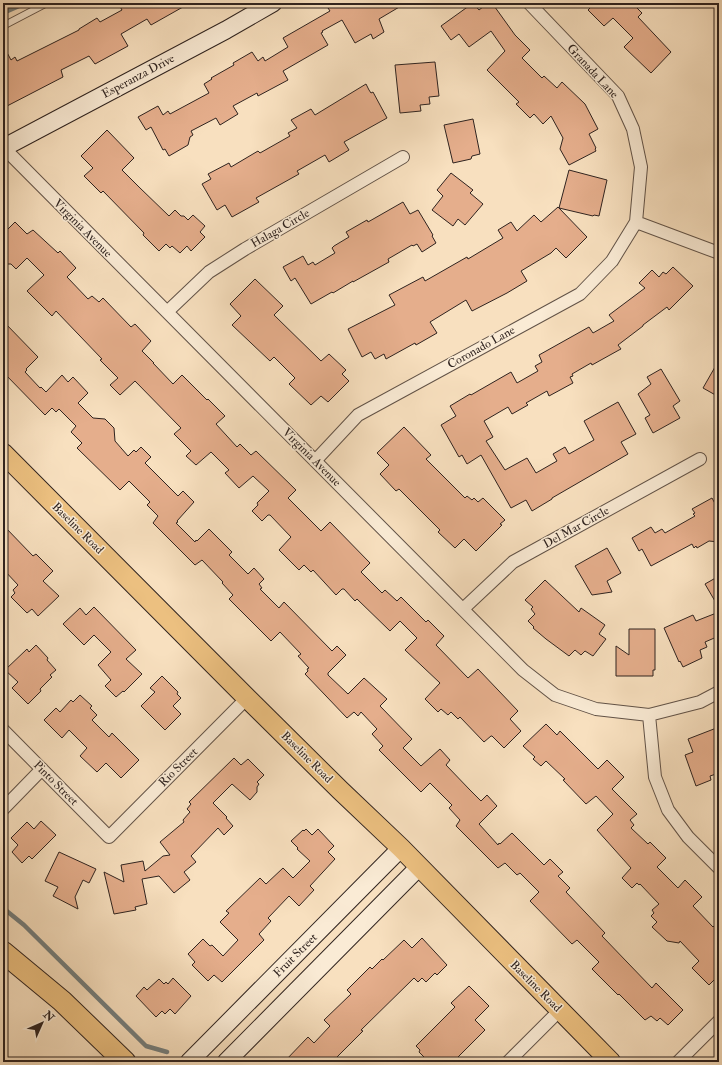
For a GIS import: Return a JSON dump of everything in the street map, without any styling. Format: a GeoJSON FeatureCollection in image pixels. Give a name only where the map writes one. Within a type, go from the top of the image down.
{"type":"FeatureCollection","features":[{"type":"Feature","properties":{"kind":"highway"},"geometry":{"type":"LineString","coordinates":[[3,952],[62,1001],[125,1062]]}},
{"type":"Feature","properties":{"kind":"main road","name":"Esperanza Drive"},"geometry":{"type":"LineString","coordinates":[[3,148],[226,30],[273,3]]}},
{"type":"Feature","properties":{"kind":"main road","name":"Baseline Road"},"geometry":{"type":"LineString","coordinates":[[3,453],[247,698],[401,848],[611,1062]]}},
{"type":"Feature","properties":{"kind":"main road","name":"Fruit Street"},"geometry":{"type":"LineString","coordinates":[[189,1062],[401,848]]}},
{"type":"Feature","properties":{"kind":"main road"},"geometry":{"type":"LineString","coordinates":[[226,1062],[419,867]]}},
{"type":"Feature","properties":{"kind":"street","name":"Granada Lane"},"geometry":{"type":"LineString","coordinates":[[530,3],[618,96],[633,129],[641,167],[636,222]]}},
{"type":"Feature","properties":{"kind":"street","name":"Virginia Avenue"},"geometry":{"type":"LineString","coordinates":[[3,148],[523,670],[555,695],[596,709],[649,715]]}},
{"type":"Feature","properties":{"kind":"street","name":"Halaga Circle"},"geometry":{"type":"LineString","coordinates":[[167,312],[215,268],[403,157]]}},
{"type":"Feature","properties":{"kind":"street"},"geometry":{"type":"LineString","coordinates":[[636,222],[719,253]]}},
{"type":"Feature","properties":{"kind":"street","name":"Coronado Lane"},"geometry":{"type":"LineString","coordinates":[[315,461],[358,415],[580,294],[612,261],[636,222]]}},
{"type":"Feature","properties":{"kind":"street","name":"Del Mar Circle"},"geometry":{"type":"LineString","coordinates":[[463,609],[513,562],[700,459]]}},
{"type":"Feature","properties":{"kind":"street"},"geometry":{"type":"LineString","coordinates":[[719,692],[700,702],[649,715],[655,777],[668,810],[688,837],[719,868]]}},
{"type":"Feature","properties":{"kind":"street","name":"Rio Street"},"geometry":{"type":"LineString","coordinates":[[109,837],[247,698]]}},
{"type":"Feature","properties":{"kind":"street","name":"Pinto Street"},"geometry":{"type":"LineString","coordinates":[[3,730],[109,837]]}},
{"type":"Feature","properties":{"kind":"street"},"geometry":{"type":"LineString","coordinates":[[3,809],[42,769]]}},
{"type":"Feature","properties":{"kind":"street"},"geometry":{"type":"LineString","coordinates":[[508,1062],[560,1010]]}},
{"type":"Feature","properties":{"kind":"street"},"geometry":{"type":"LineString","coordinates":[[678,1062],[719,1021]]}},
{"type":"Feature","properties":{"kind":"lane"},"geometry":{"type":"LineString","coordinates":[[3,26],[47,3]]}},
{"type":"Feature","properties":{"kind":"building"},"geometry":{"type":"Polygon","coordinates":[[[118,3],[190,3],[151,25],[147,19],[121,34],[128,46],[95,64],[89,56],[61,70],[63,77],[7,106],[3,97],[3,45],[11,60],[15,57],[17,61],[79,30],[97,18],[100,22],[122,10],[118,3]]]}},
{"type":"Feature","properties":{"kind":"building"},"geometry":{"type":"Polygon","coordinates":[[[337,3],[406,3],[379,19],[384,32],[373,39],[371,34],[355,43],[342,20],[322,31],[323,32],[321,33],[328,45],[283,71],[288,80],[258,96],[257,93],[233,106],[238,114],[220,125],[216,118],[191,131],[193,135],[190,137],[188,145],[169,156],[165,149],[163,150],[151,127],[146,130],[138,117],[158,106],[163,115],[168,111],[170,114],[209,93],[204,84],[212,79],[211,78],[234,65],[233,63],[252,52],[258,61],[263,57],[265,61],[288,47],[283,38],[330,11],[328,8],[337,3]]]}},
{"type":"Feature","properties":{"kind":"building"},"geometry":{"type":"Polygon","coordinates":[[[473,3],[479,10],[488,3],[492,3],[515,35],[530,50],[522,58],[542,78],[544,76],[557,88],[562,82],[585,104],[598,129],[589,134],[596,151],[569,165],[560,149],[563,138],[551,116],[543,124],[534,114],[530,118],[516,104],[519,102],[487,70],[505,51],[491,31],[469,47],[459,34],[451,40],[441,26],[473,3]]]}},
{"type":"Feature","properties":{"kind":"building"},"geometry":{"type":"Polygon","coordinates":[[[595,3],[632,3],[642,13],[638,17],[671,52],[651,73],[624,47],[633,38],[613,18],[604,26],[588,10],[595,3]]]}},
{"type":"Feature","properties":{"kind":"building"},"geometry":{"type":"Polygon","coordinates":[[[435,62],[439,96],[429,97],[430,104],[420,105],[421,111],[400,113],[395,65],[435,62]]]}},
{"type":"Feature","properties":{"kind":"building"},"geometry":{"type":"Polygon","coordinates":[[[366,84],[371,93],[373,92],[387,118],[344,142],[349,150],[329,162],[325,155],[297,171],[299,174],[256,198],[259,202],[232,217],[225,205],[217,210],[202,184],[211,179],[208,174],[229,163],[231,167],[258,151],[260,153],[290,136],[288,133],[297,128],[291,120],[311,109],[315,115],[366,84]]]}},
{"type":"Feature","properties":{"kind":"building"},"geometry":{"type":"Polygon","coordinates":[[[473,119],[480,154],[472,156],[471,159],[453,163],[444,125],[473,119]]]}},
{"type":"Feature","properties":{"kind":"building"},"geometry":{"type":"Polygon","coordinates":[[[107,130],[134,158],[122,170],[139,187],[169,216],[175,210],[188,220],[193,215],[205,226],[200,232],[205,237],[191,251],[187,246],[180,253],[172,246],[170,248],[166,244],[159,251],[143,235],[144,233],[103,191],[101,193],[84,176],[93,168],[81,156],[107,130]]]}},
{"type":"Feature","properties":{"kind":"building"},"geometry":{"type":"Polygon","coordinates":[[[569,170],[607,180],[599,216],[559,208],[569,170]]]}},
{"type":"Feature","properties":{"kind":"building"},"geometry":{"type":"Polygon","coordinates":[[[451,173],[473,190],[470,193],[483,204],[465,225],[458,219],[453,226],[432,210],[443,196],[437,190],[451,173]]]}},
{"type":"Feature","properties":{"kind":"building"},"geometry":{"type":"Polygon","coordinates":[[[403,202],[410,214],[418,210],[436,243],[422,252],[417,244],[412,245],[388,259],[389,262],[311,304],[295,278],[291,281],[283,267],[303,256],[308,265],[313,262],[315,265],[335,253],[332,248],[349,237],[346,232],[367,220],[368,222],[403,202]]]}},
{"type":"Feature","properties":{"kind":"building"},"geometry":{"type":"Polygon","coordinates":[[[558,207],[587,237],[566,258],[556,248],[551,253],[521,271],[527,281],[507,293],[472,311],[466,300],[430,322],[437,333],[416,345],[415,343],[386,359],[384,354],[375,359],[371,352],[362,357],[348,329],[395,305],[389,295],[423,277],[425,281],[467,257],[468,259],[503,238],[498,230],[511,222],[517,231],[534,215],[541,222],[558,207]]]}},
{"type":"Feature","properties":{"kind":"building"},"geometry":{"type":"Polygon","coordinates":[[[15,222],[27,234],[33,230],[58,253],[60,251],[76,268],[67,277],[88,299],[92,296],[99,302],[103,298],[131,327],[135,324],[151,341],[142,351],[153,363],[173,384],[182,375],[225,416],[216,424],[237,447],[240,444],[251,455],[256,451],[296,490],[288,498],[321,531],[330,522],[370,563],[361,572],[382,593],[385,590],[397,601],[401,597],[426,622],[428,620],[444,636],[436,645],[468,678],[478,669],[518,711],[510,719],[521,731],[504,748],[492,736],[484,742],[460,717],[458,719],[451,712],[448,715],[441,709],[438,712],[425,699],[440,683],[405,650],[417,638],[400,621],[390,631],[357,599],[355,601],[344,589],[336,595],[313,570],[311,572],[304,565],[299,570],[279,550],[291,537],[270,515],[262,521],[252,511],[258,505],[257,503],[269,491],[253,476],[239,488],[225,473],[229,470],[211,452],[196,465],[186,456],[191,451],[174,434],[181,428],[135,381],[120,395],[110,385],[118,378],[100,360],[102,359],[56,311],[52,316],[27,291],[44,275],[27,258],[16,269],[11,264],[7,264],[3,261],[3,234],[15,222]]]}},
{"type":"Feature","properties":{"kind":"building"},"geometry":{"type":"Polygon","coordinates":[[[673,267],[693,286],[669,310],[667,307],[618,345],[621,349],[572,374],[573,376],[570,377],[573,383],[549,396],[547,391],[526,403],[528,405],[512,414],[508,407],[484,421],[493,437],[486,441],[505,470],[527,458],[536,473],[557,461],[553,454],[565,447],[569,454],[594,440],[584,421],[618,402],[636,434],[621,442],[628,454],[532,511],[526,500],[511,508],[481,455],[467,464],[462,455],[459,457],[441,425],[456,416],[450,406],[511,372],[517,383],[538,371],[535,366],[542,362],[539,355],[589,327],[593,333],[614,321],[609,315],[645,288],[639,283],[652,270],[659,277],[663,272],[666,274],[673,267]]]}},
{"type":"Feature","properties":{"kind":"building"},"geometry":{"type":"Polygon","coordinates":[[[255,279],[283,306],[274,315],[321,361],[329,354],[346,370],[342,374],[349,381],[328,402],[321,396],[311,405],[289,384],[295,378],[274,357],[270,361],[232,325],[241,316],[230,304],[255,279]]]}},
{"type":"Feature","properties":{"kind":"building"},"geometry":{"type":"Polygon","coordinates":[[[3,321],[38,357],[26,369],[27,370],[25,372],[40,388],[41,387],[46,392],[62,375],[68,382],[73,377],[88,393],[78,403],[93,418],[105,419],[114,428],[115,441],[128,456],[134,450],[136,452],[141,447],[151,457],[145,463],[178,496],[183,491],[194,502],[176,523],[195,542],[209,529],[232,552],[229,555],[248,574],[254,568],[264,579],[259,584],[262,588],[260,589],[279,608],[284,602],[332,651],[337,646],[346,655],[328,673],[328,675],[348,694],[364,678],[387,699],[380,706],[412,739],[403,748],[421,766],[440,749],[450,760],[446,765],[481,801],[487,795],[497,806],[479,824],[498,845],[512,833],[544,865],[550,859],[563,872],[558,876],[570,888],[566,892],[605,933],[602,936],[652,988],[656,983],[683,1010],[668,1025],[660,1018],[657,1021],[651,1016],[645,1020],[619,994],[618,995],[592,969],[599,962],[577,940],[572,944],[530,901],[539,892],[520,873],[517,875],[505,863],[498,868],[456,826],[460,820],[449,808],[452,805],[430,783],[421,792],[379,750],[383,746],[372,734],[377,729],[361,712],[358,716],[354,712],[347,718],[305,674],[309,668],[298,656],[301,654],[280,632],[271,641],[229,599],[233,595],[202,560],[195,565],[153,523],[158,516],[147,505],[150,502],[129,481],[120,490],[77,448],[82,443],[71,432],[76,426],[59,409],[56,412],[52,408],[45,415],[3,372],[3,321]]]}},
{"type":"Feature","properties":{"kind":"building"},"geometry":{"type":"Polygon","coordinates":[[[719,360],[719,397],[703,388],[719,360]]]}},
{"type":"Feature","properties":{"kind":"building"},"geometry":{"type":"Polygon","coordinates":[[[661,369],[680,401],[673,406],[680,418],[653,433],[645,418],[650,415],[638,394],[651,384],[647,377],[661,369]]]}},
{"type":"Feature","properties":{"kind":"building"},"geometry":{"type":"Polygon","coordinates":[[[404,427],[431,455],[426,459],[465,498],[467,496],[472,500],[474,498],[478,502],[483,498],[505,520],[500,524],[502,525],[476,551],[464,539],[455,548],[438,532],[440,530],[399,489],[396,491],[380,474],[389,465],[377,453],[404,427]]]}},
{"type":"Feature","properties":{"kind":"building"},"geometry":{"type":"Polygon","coordinates":[[[712,498],[719,511],[719,542],[709,541],[697,548],[696,546],[694,548],[692,544],[651,566],[642,549],[639,551],[632,538],[651,527],[655,533],[662,529],[665,533],[695,516],[692,509],[712,498]]]}},
{"type":"Feature","properties":{"kind":"building"},"geometry":{"type":"Polygon","coordinates":[[[3,525],[33,556],[36,554],[53,571],[43,581],[59,596],[38,616],[32,609],[27,613],[11,597],[15,593],[13,590],[18,585],[3,569],[3,525]]]}},
{"type":"Feature","properties":{"kind":"building"},"geometry":{"type":"Polygon","coordinates":[[[607,548],[621,573],[607,581],[612,592],[592,595],[575,566],[607,548]]]}},
{"type":"Feature","properties":{"kind":"building"},"geometry":{"type":"Polygon","coordinates":[[[719,576],[719,608],[705,584],[719,576]]]}},
{"type":"Feature","properties":{"kind":"building"},"geometry":{"type":"Polygon","coordinates":[[[545,580],[579,612],[581,608],[605,625],[599,634],[606,639],[593,656],[585,651],[581,655],[575,650],[569,656],[533,628],[534,627],[528,621],[535,614],[531,609],[533,607],[525,600],[545,580]]]}},
{"type":"Feature","properties":{"kind":"building"},"geometry":{"type":"Polygon","coordinates":[[[94,607],[136,650],[126,659],[142,674],[124,692],[123,691],[116,697],[105,686],[111,680],[98,665],[111,652],[94,635],[84,645],[63,624],[80,608],[86,615],[94,607]]]}},
{"type":"Feature","properties":{"kind":"building"},"geometry":{"type":"Polygon","coordinates":[[[719,612],[719,636],[705,642],[707,647],[700,650],[702,658],[683,667],[680,661],[679,662],[664,628],[693,615],[696,621],[719,612]]]}},
{"type":"Feature","properties":{"kind":"building"},"geometry":{"type":"Polygon","coordinates":[[[629,629],[655,629],[655,670],[653,670],[653,676],[616,676],[616,646],[629,655],[629,629]]]}},
{"type":"Feature","properties":{"kind":"building"},"geometry":{"type":"Polygon","coordinates":[[[36,645],[48,658],[47,660],[56,670],[50,675],[52,677],[40,689],[41,691],[28,704],[12,688],[18,682],[5,670],[27,649],[29,652],[36,645]]]}},
{"type":"Feature","properties":{"kind":"building"},"geometry":{"type":"Polygon","coordinates":[[[162,676],[178,692],[177,694],[181,698],[173,706],[181,714],[165,730],[141,706],[155,692],[150,688],[162,676]]]}},
{"type":"Feature","properties":{"kind":"building"},"geometry":{"type":"Polygon","coordinates":[[[80,695],[92,706],[90,708],[97,715],[92,720],[109,737],[112,733],[139,760],[121,778],[106,763],[97,772],[80,756],[87,748],[69,730],[62,738],[44,720],[56,708],[60,712],[71,700],[73,702],[80,695]]]}},
{"type":"Feature","properties":{"kind":"building"},"geometry":{"type":"Polygon","coordinates":[[[546,724],[557,735],[560,731],[598,769],[607,760],[624,777],[612,789],[637,814],[630,820],[634,825],[631,828],[648,844],[650,842],[666,858],[657,867],[678,888],[685,880],[702,897],[693,906],[713,927],[719,921],[719,975],[709,985],[692,968],[699,961],[680,941],[679,943],[667,941],[652,927],[657,922],[651,916],[654,913],[652,910],[659,904],[640,884],[639,885],[637,883],[632,888],[622,878],[631,868],[597,830],[613,814],[596,796],[586,804],[563,780],[565,779],[546,761],[541,766],[533,759],[535,757],[523,746],[546,724]]]}},
{"type":"Feature","properties":{"kind":"building"},"geometry":{"type":"Polygon","coordinates":[[[719,727],[719,773],[710,776],[711,780],[696,786],[685,755],[693,752],[688,739],[719,727]]]}},
{"type":"Feature","properties":{"kind":"building"},"geometry":{"type":"Polygon","coordinates":[[[234,758],[241,765],[248,759],[264,775],[257,782],[259,784],[257,787],[257,792],[250,800],[232,784],[213,803],[227,817],[226,818],[233,826],[224,835],[218,828],[191,856],[196,862],[184,872],[190,880],[174,893],[159,876],[142,879],[147,904],[135,907],[136,910],[114,914],[104,872],[124,882],[121,865],[143,861],[145,871],[163,856],[170,855],[160,842],[184,822],[183,820],[190,812],[187,809],[191,804],[189,802],[234,758]]]}},
{"type":"Feature","properties":{"kind":"building"},"geometry":{"type":"Polygon","coordinates":[[[41,821],[56,835],[32,859],[29,856],[22,863],[12,852],[18,845],[11,838],[27,822],[34,829],[41,821]]]}},
{"type":"Feature","properties":{"kind":"building"},"geometry":{"type":"Polygon","coordinates":[[[306,829],[312,835],[318,829],[334,846],[328,852],[335,859],[310,886],[314,890],[299,906],[289,896],[268,918],[271,921],[259,934],[264,940],[222,982],[214,975],[208,981],[192,965],[195,962],[188,954],[203,939],[210,946],[212,945],[223,956],[238,940],[220,922],[229,913],[226,911],[260,878],[266,884],[283,868],[293,878],[310,861],[291,841],[306,829]]]}},
{"type":"Feature","properties":{"kind":"building"},"geometry":{"type":"Polygon","coordinates":[[[59,852],[96,869],[89,883],[83,880],[75,897],[78,909],[53,896],[58,887],[45,881],[59,852]]]}},
{"type":"Feature","properties":{"kind":"building"},"geometry":{"type":"Polygon","coordinates":[[[422,938],[447,965],[437,975],[435,973],[426,982],[422,978],[418,982],[414,978],[361,1030],[363,1031],[332,1062],[284,1062],[308,1037],[314,1043],[330,1026],[324,1020],[351,994],[347,990],[370,967],[372,969],[404,940],[412,948],[422,938]]]}},
{"type":"Feature","properties":{"kind":"building"},"geometry":{"type":"Polygon","coordinates":[[[173,978],[191,996],[175,1014],[170,1009],[165,1014],[162,1011],[156,1017],[136,996],[144,987],[147,990],[159,979],[164,984],[166,982],[168,984],[173,978]]]}},
{"type":"Feature","properties":{"kind":"building"},"geometry":{"type":"Polygon","coordinates":[[[469,986],[489,1006],[475,1020],[485,1030],[453,1062],[429,1062],[419,1052],[420,1050],[416,1046],[455,1007],[451,1003],[469,986]]]}},
{"type":"Feature","properties":{"kind":"waterway"},"geometry":{"type":"LineString","coordinates":[[3,13],[26,3]]}},
{"type":"Feature","properties":{"kind":"waterway"},"geometry":{"type":"LineString","coordinates":[[3,908],[24,925],[146,1046],[167,1052]]}}]}
